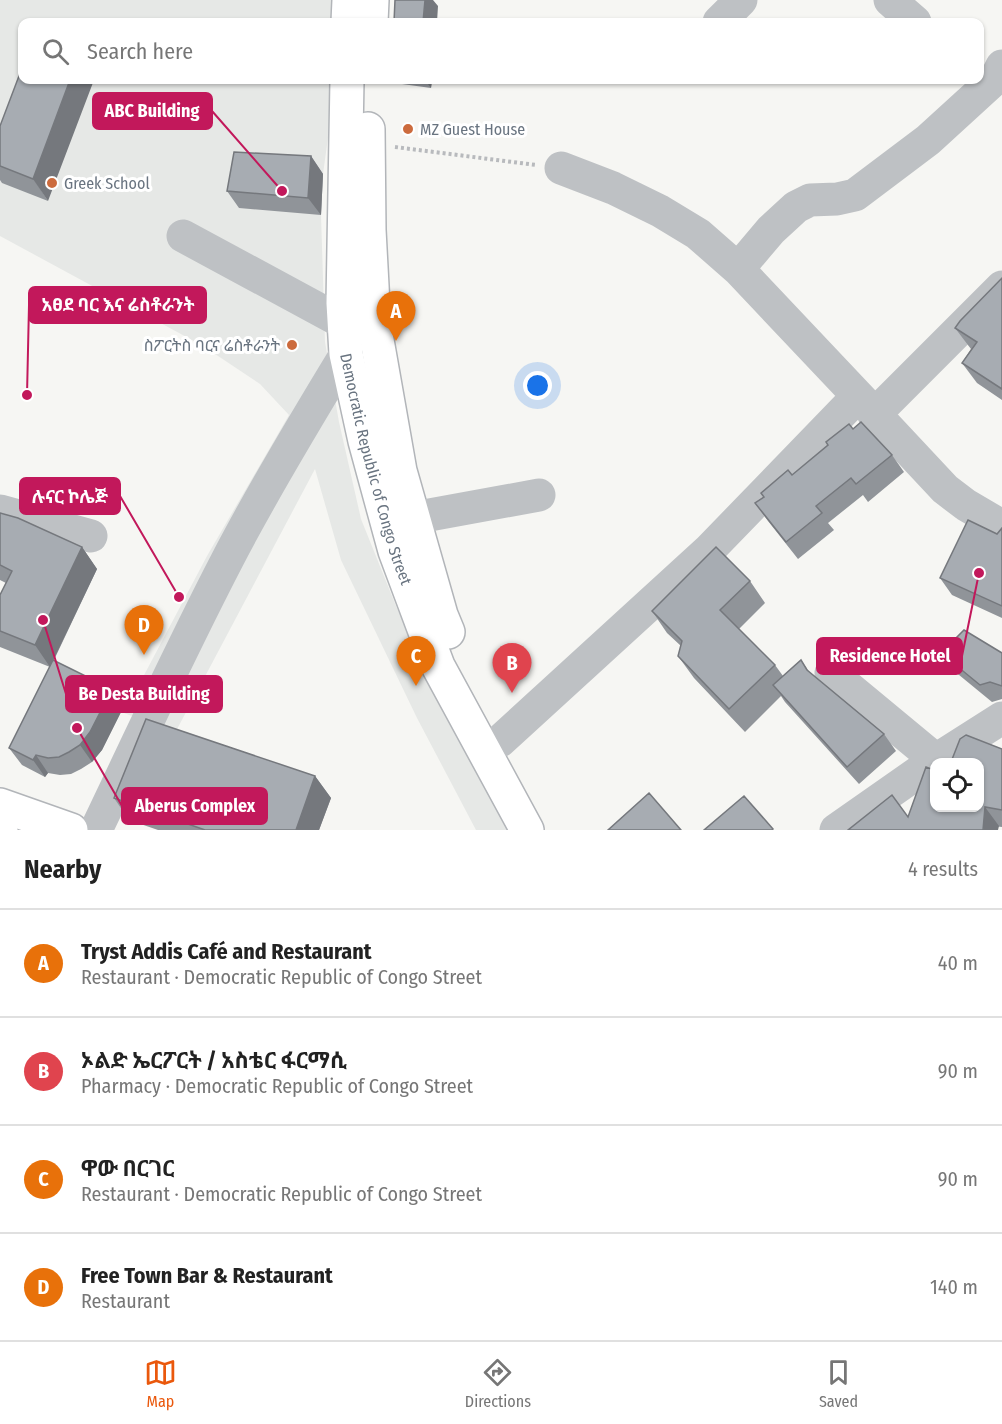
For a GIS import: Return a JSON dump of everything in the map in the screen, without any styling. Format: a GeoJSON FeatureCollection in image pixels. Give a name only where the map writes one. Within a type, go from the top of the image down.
{"type":"FeatureCollection","features":[{"type":"Feature","properties":{"kind":"main road"},"geometry":{"type":"LineString","coordinates":[[348,18],[349,0]]}},
{"type":"Feature","properties":{"kind":"main road"},"geometry":{"type":"LineString","coordinates":[[371,18],[372,0]]}},
{"type":"Feature","properties":{"kind":"main road","name":"Democratic Republic of Congo Street"},"geometry":{"type":"LineString","coordinates":[[347,84],[343,303],[400,471],[441,615],[454,648],[500,741],[552,830]]}},
{"type":"Feature","properties":{"kind":"main road","name":"Democratic Republic of Congo Street"},"geometry":{"type":"LineString","coordinates":[[368,84],[369,230],[355,333],[365,441],[395,551],[438,666],[527,830]]}},
{"type":"Feature","properties":{"kind":"main road"},"geometry":{"type":"LineString","coordinates":[[0,805],[71,830]]}},
{"type":"Feature","properties":{"kind":"street"},"geometry":{"type":"LineString","coordinates":[[723,18],[741,0]]}},
{"type":"Feature","properties":{"kind":"street"},"geometry":{"type":"LineString","coordinates":[[890,0],[910,18]]}},
{"type":"Feature","properties":{"kind":"street"},"geometry":{"type":"LineString","coordinates":[[738,269],[771,230],[796,207],[810,200],[837,199],[855,195],[928,140],[995,75]]}},
{"type":"Feature","properties":{"kind":"street"},"geometry":{"type":"LineString","coordinates":[[561,168],[613,188],[660,211],[698,234],[738,269],[945,489],[966,505],[1002,526]]}},
{"type":"Feature","properties":{"kind":"street"},"geometry":{"type":"LineString","coordinates":[[96,830],[234,547],[355,333],[183,236]]}},
{"type":"Feature","properties":{"kind":"street"},"geometry":{"type":"LineString","coordinates":[[500,741],[866,406],[1002,287]]}},
{"type":"Feature","properties":{"kind":"street"},"geometry":{"type":"LineString","coordinates":[[413,518],[538,495]]}},
{"type":"Feature","properties":{"kind":"street"},"geometry":{"type":"LineString","coordinates":[[0,511],[91,536]]}},
{"type":"Feature","properties":{"kind":"street"},"geometry":{"type":"LineString","coordinates":[[831,673],[934,758]]}},
{"type":"Feature","properties":{"kind":"street"},"geometry":{"type":"LineString","coordinates":[[939,758],[1002,718]]}},
{"type":"Feature","properties":{"kind":"street"},"geometry":{"type":"LineString","coordinates":[[836,830],[930,764]]}},
{"type":"Feature","properties":{"kind":"path"},"geometry":{"type":"LineString","coordinates":[[368,143],[561,168]]}},
{"type":"Feature","properties":{"kind":"shaded area"},"geometry":{"type":"Polygon","coordinates":[[[0,0],[339,0],[338,18],[18,18],[18,84],[335,84],[323,174],[321,215],[325,342],[339,422],[361,519],[421,661],[510,830],[476,830],[417,718],[341,560],[315,469],[175,733],[124,713],[207,556],[289,415],[260,384],[203,346],[0,236],[0,0]]]}},
{"type":"Feature","properties":{"kind":"building"},"geometry":{"type":"Polygon","coordinates":[[[395,0],[425,0],[423,18],[394,18],[395,0]]]}},
{"type":"Feature","properties":{"kind":"building"},"geometry":{"type":"Polygon","coordinates":[[[18,79],[18,84],[69,84],[33,179],[0,166],[0,126],[18,79]]]}},
{"type":"Feature","properties":{"kind":"building"},"geometry":{"type":"Polygon","coordinates":[[[234,152],[311,156],[308,198],[227,191],[234,152]]]}},
{"type":"Feature","properties":{"kind":"building"},"geometry":{"type":"Polygon","coordinates":[[[1002,278],[1002,389],[962,363],[977,342],[955,328],[1002,278]]]}},
{"type":"Feature","properties":{"kind":"building"},"geometry":{"type":"Polygon","coordinates":[[[861,422],[892,455],[856,484],[851,478],[816,506],[822,513],[786,542],[755,503],[764,497],[761,493],[788,470],[792,475],[828,445],[826,442],[849,424],[853,429],[861,422]]]}},
{"type":"Feature","properties":{"kind":"building"},"geometry":{"type":"Polygon","coordinates":[[[0,513],[18,518],[82,547],[35,645],[0,631],[0,595],[12,571],[0,565],[0,513]]]}},
{"type":"Feature","properties":{"kind":"building"},"geometry":{"type":"Polygon","coordinates":[[[968,520],[997,534],[1002,528],[1002,606],[940,578],[968,520]]]}},
{"type":"Feature","properties":{"kind":"building"},"geometry":{"type":"Polygon","coordinates":[[[716,547],[750,581],[720,610],[775,665],[729,709],[678,656],[682,641],[652,611],[716,547]]]}},
{"type":"Feature","properties":{"kind":"building"},"geometry":{"type":"Polygon","coordinates":[[[964,630],[1002,653],[1002,686],[990,682],[980,685],[941,653],[964,630]]]}},
{"type":"Feature","properties":{"kind":"building"},"geometry":{"type":"Polygon","coordinates":[[[53,660],[112,689],[90,732],[80,745],[59,757],[48,758],[36,755],[33,760],[9,748],[53,660]]]}},
{"type":"Feature","properties":{"kind":"building"},"geometry":{"type":"Polygon","coordinates":[[[801,660],[807,670],[884,734],[847,767],[773,685],[801,660]]]}},
{"type":"Feature","properties":{"kind":"building"},"geometry":{"type":"Polygon","coordinates":[[[146,719],[315,776],[296,830],[205,830],[114,798],[146,719]]]}},
{"type":"Feature","properties":{"kind":"building"},"geometry":{"type":"Polygon","coordinates":[[[966,735],[1002,749],[1002,810],[985,807],[983,830],[848,830],[892,795],[908,817],[926,767],[930,768],[930,812],[984,812],[984,758],[953,758],[960,739],[966,735]]]}},
{"type":"Feature","properties":{"kind":"building"},"geometry":{"type":"Polygon","coordinates":[[[649,793],[681,830],[608,830],[649,793]]]}},
{"type":"Feature","properties":{"kind":"building"},"geometry":{"type":"Polygon","coordinates":[[[744,796],[772,830],[704,830],[744,796]]]}},
{"type":"Feature","properties":{"kind":"place","name":"MZ Guest House"},"geometry":{"type":"Point","coordinates":[408,129]}},
{"type":"Feature","properties":{"kind":"place","name":"Greek School"},"geometry":{"type":"Point","coordinates":[52,183]}},
{"type":"Feature","properties":{"kind":"place","name":"ABC Building"},"geometry":{"type":"Point","coordinates":[282,191]}},
{"type":"Feature","properties":{"kind":"place","name":"Tryst Addis Café and Restaurant"},"geometry":{"type":"Point","coordinates":[396,341]}},
{"type":"Feature","properties":{"kind":"place","name":"ስፖርትስ ባርና ሬስቶራንት"},"geometry":{"type":"Point","coordinates":[292,345]}},
{"type":"Feature","properties":{"kind":"place","name":"አፀደ ባር እና ሬስቶራንት"},"geometry":{"type":"Point","coordinates":[27,395]}},
{"type":"Feature","properties":{"kind":"place","name":"Residence Hotel"},"geometry":{"type":"Point","coordinates":[979,573]}},
{"type":"Feature","properties":{"kind":"place","name":"ሉናር ኮሌጅ"},"geometry":{"type":"Point","coordinates":[179,597]}},
{"type":"Feature","properties":{"kind":"place","name":"Be Desta Building"},"geometry":{"type":"Point","coordinates":[43,620]}},
{"type":"Feature","properties":{"kind":"place","name":"Free Town Bar & Restaurant"},"geometry":{"type":"Point","coordinates":[144,655]}},
{"type":"Feature","properties":{"kind":"place","name":"ዋው በርገር"},"geometry":{"type":"Point","coordinates":[416,686]}},
{"type":"Feature","properties":{"kind":"place","name":"ኦልድ ኤርፖርት / አስቴር ፋርማሲ"},"geometry":{"type":"Point","coordinates":[512,693]}},
{"type":"Feature","properties":{"kind":"place","name":"Aberus Complex"},"geometry":{"type":"Point","coordinates":[77,728]}}]}
